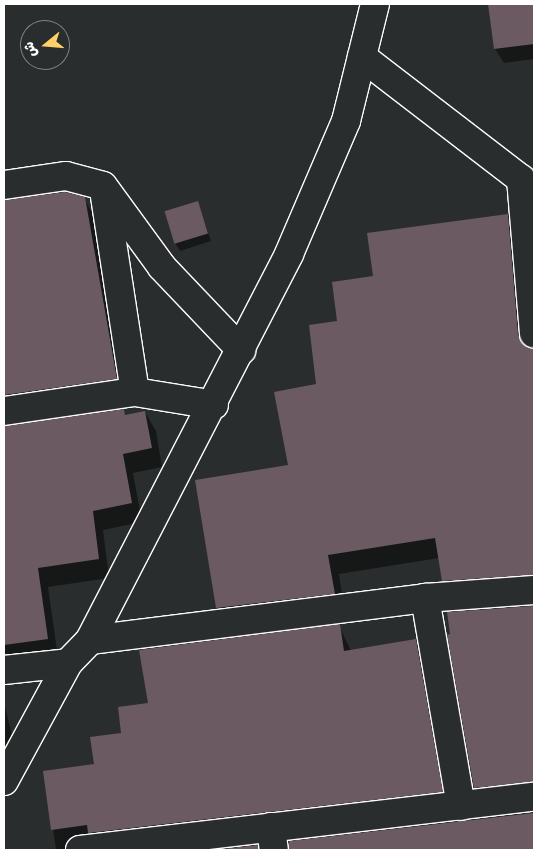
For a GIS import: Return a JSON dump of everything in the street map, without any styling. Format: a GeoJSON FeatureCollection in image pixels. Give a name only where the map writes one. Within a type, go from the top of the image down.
{"type":"FeatureCollection","features":[{"type":"Feature","properties":{"kind":"street"},"geometry":{"type":"LineString","coordinates":[[4,781],[68,663],[90,640],[214,405],[289,254],[346,121],[375,4]]}},
{"type":"Feature","properties":{"kind":"street"},"geometry":{"type":"LineString","coordinates":[[362,57],[521,179],[534,333]]}},
{"type":"Feature","properties":{"kind":"street"},"geometry":{"type":"LineString","coordinates":[[4,185],[66,176],[103,186],[162,267],[241,350]]}},
{"type":"Feature","properties":{"kind":"street"},"geometry":{"type":"LineString","coordinates":[[103,186],[135,392]]}},
{"type":"Feature","properties":{"kind":"street"},"geometry":{"type":"LineString","coordinates":[[4,412],[135,392],[214,405]]}},
{"type":"Feature","properties":{"kind":"street"},"geometry":{"type":"LineString","coordinates":[[90,640],[425,598],[534,590]]}},
{"type":"Feature","properties":{"kind":"street"},"geometry":{"type":"LineString","coordinates":[[425,598],[461,806]]}},
{"type":"Feature","properties":{"kind":"street"},"geometry":{"type":"LineString","coordinates":[[4,670],[68,663]]}},
{"type":"Feature","properties":{"kind":"street"},"geometry":{"type":"LineString","coordinates":[[80,850],[272,838],[461,806],[534,797]]}},
{"type":"Feature","properties":{"kind":"building"},"geometry":{"type":"Polygon","coordinates":[[[488,4],[534,4],[534,44],[494,49],[488,4]]]}},
{"type":"Feature","properties":{"kind":"building"},"geometry":{"type":"Polygon","coordinates":[[[65,192],[85,197],[117,379],[4,395],[4,200],[65,192]]]}},
{"type":"Feature","properties":{"kind":"building"},"geometry":{"type":"Polygon","coordinates":[[[198,201],[208,234],[174,244],[165,211],[198,201]]]}},
{"type":"Feature","properties":{"kind":"building"},"geometry":{"type":"Polygon","coordinates":[[[508,214],[518,334],[522,342],[534,348],[534,575],[442,581],[435,538],[328,555],[335,594],[216,608],[195,480],[288,465],[274,392],[316,384],[309,325],[337,321],[332,282],[373,276],[367,233],[508,214]]]}},
{"type":"Feature","properties":{"kind":"building"},"geometry":{"type":"Polygon","coordinates":[[[124,409],[125,415],[145,411],[152,448],[123,454],[132,503],[93,511],[99,559],[38,568],[48,639],[4,645],[4,426],[124,409]]]}},
{"type":"Feature","properties":{"kind":"building"},"geometry":{"type":"Polygon","coordinates":[[[534,606],[534,782],[474,788],[447,635],[450,634],[447,612],[534,606]]]}},
{"type":"Feature","properties":{"kind":"building"},"geometry":{"type":"Polygon","coordinates":[[[340,624],[344,651],[416,639],[443,792],[88,833],[87,825],[51,830],[43,771],[94,764],[90,737],[121,733],[118,707],[148,703],[139,650],[340,624]]]}},
{"type":"Feature","properties":{"kind":"building"},"geometry":{"type":"Polygon","coordinates":[[[534,813],[534,850],[289,850],[289,841],[534,813]]]}},
{"type":"Feature","properties":{"kind":"building"},"geometry":{"type":"Polygon","coordinates":[[[258,845],[258,850],[213,850],[258,845]]]}}]}
